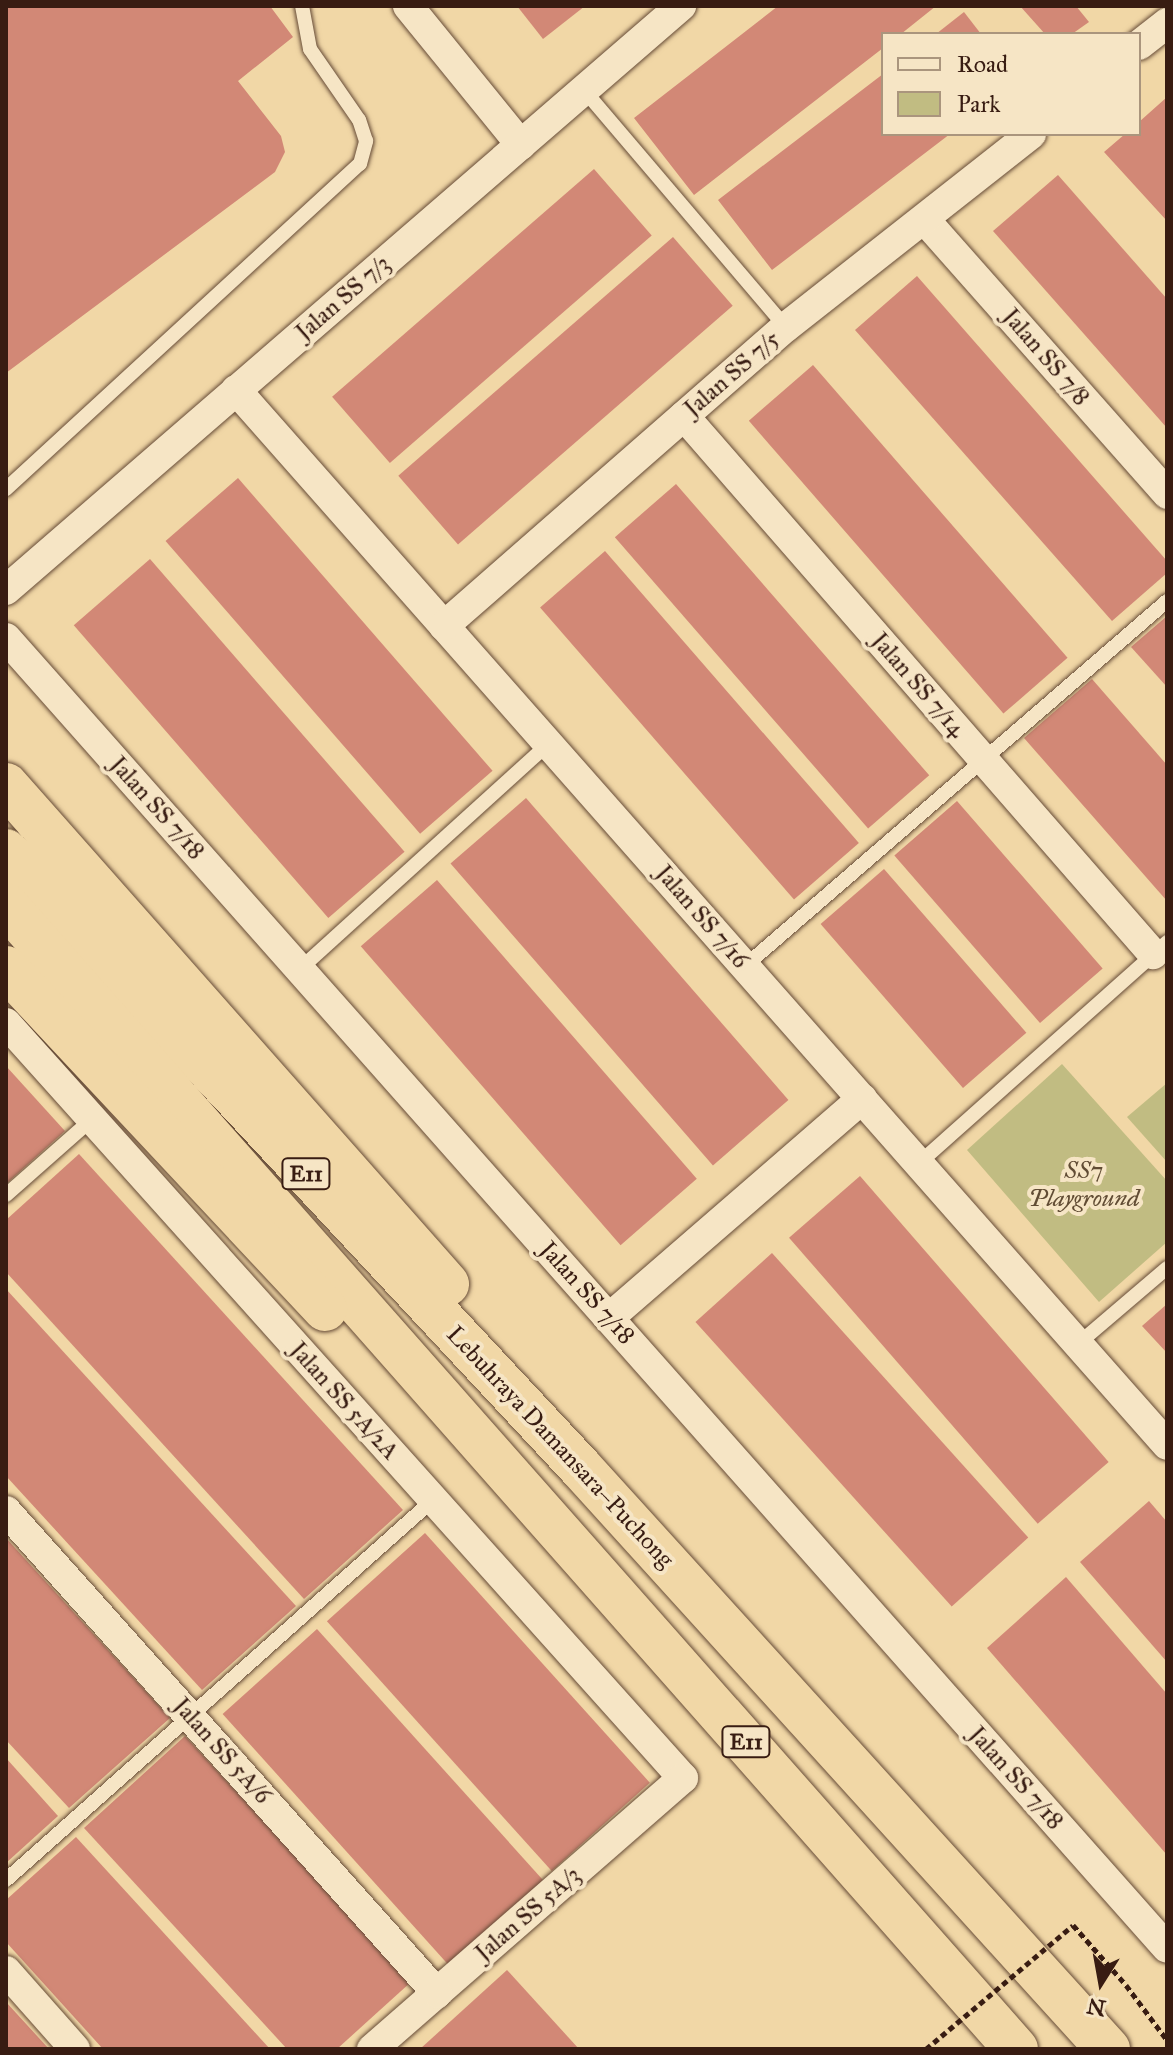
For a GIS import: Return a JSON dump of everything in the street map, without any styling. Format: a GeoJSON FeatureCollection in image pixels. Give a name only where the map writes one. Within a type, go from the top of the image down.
{"type":"FeatureCollection","features":[{"type":"Feature","properties":{"kind":"highway"},"geometry":{"type":"LineString","coordinates":[[6,785],[353,1172],[494,1339],[580,1467]]}},
{"type":"Feature","properties":{"kind":"highway","name":"Lebuhraya Damansara–Puchong"},"geometry":{"type":"LineString","coordinates":[[15,879],[580,1467],[1108,2049]]}},
{"type":"Feature","properties":{"kind":"highway","name":"Lebuhraya Damansara–Puchong"},"geometry":{"type":"LineString","coordinates":[[15,879],[477,1436],[1016,2049]]}},
{"type":"Feature","properties":{"kind":"highway"},"geometry":{"type":"LineString","coordinates":[[6,968],[365,1351],[477,1436]]}},
{"type":"Feature","properties":{"kind":"street"},"geometry":{"type":"LineString","coordinates":[[408,6],[521,145]]}},
{"type":"Feature","properties":{"kind":"street","name":"Jalan SS 7/3"},"geometry":{"type":"LineString","coordinates":[[6,590],[681,6]]}},
{"type":"Feature","properties":{"kind":"street"},"geometry":{"type":"LineString","coordinates":[[1161,6],[1167,13]]}},
{"type":"Feature","properties":{"kind":"street"},"geometry":{"type":"LineString","coordinates":[[1141,43],[1167,23]]}},
{"type":"Feature","properties":{"kind":"street","name":"Jalan SS 7/5"},"geometry":{"type":"LineString","coordinates":[[444,626],[786,327],[1029,136]]}},
{"type":"Feature","properties":{"kind":"street","name":"Jalan SS 7/8"},"geometry":{"type":"LineString","coordinates":[[925,220],[1167,494]]}},
{"type":"Feature","properties":{"kind":"street","name":"Jalan SS 7/16"},"geometry":{"type":"LineString","coordinates":[[236,390],[1167,1445]]}},
{"type":"Feature","properties":{"kind":"street","name":"Jalan SS 7/14"},"geometry":{"type":"LineString","coordinates":[[684,416],[983,759],[1160,948]]}},
{"type":"Feature","properties":{"kind":"street","name":"Jalan SS 7/18"},"geometry":{"type":"LineString","coordinates":[[6,638],[1167,1948]]}},
{"type":"Feature","properties":{"kind":"street","name":"Jalan SS 5A/2A"},"geometry":{"type":"LineString","coordinates":[[6,1023],[90,1121],[683,1778]]}},
{"type":"Feature","properties":{"kind":"street"},"geometry":{"type":"LineString","coordinates":[[609,1318],[862,1099]]}},
{"type":"Feature","properties":{"kind":"street","name":"Jalan SS 5A/6"},"geometry":{"type":"LineString","coordinates":[[6,1511],[437,1993]]}},
{"type":"Feature","properties":{"kind":"street","name":"Jalan SS 5A/3"},"geometry":{"type":"LineString","coordinates":[[372,2049],[683,1778]]}},
{"type":"Feature","properties":{"kind":"street"},"geometry":{"type":"LineString","coordinates":[[6,1971],[75,2049]]}},
{"type":"Feature","properties":{"kind":"lane"},"geometry":{"type":"LineString","coordinates":[[6,489],[360,164],[366,141],[359,120],[310,49],[302,6]]}},
{"type":"Feature","properties":{"kind":"lane"},"geometry":{"type":"LineString","coordinates":[[584,90],[786,327]]}},
{"type":"Feature","properties":{"kind":"lane"},"geometry":{"type":"LineString","coordinates":[[745,966],[1167,601]]}},
{"type":"Feature","properties":{"kind":"lane"},"geometry":{"type":"LineString","coordinates":[[300,969],[549,743]]}},
{"type":"Feature","properties":{"kind":"lane"},"geometry":{"type":"LineString","coordinates":[[918,1164],[1160,948]]}},
{"type":"Feature","properties":{"kind":"lane"},"geometry":{"type":"LineString","coordinates":[[6,1195],[90,1121]]}},
{"type":"Feature","properties":{"kind":"lane"},"geometry":{"type":"LineString","coordinates":[[1078,1344],[1167,1268]]}},
{"type":"Feature","properties":{"kind":"lane"},"geometry":{"type":"LineString","coordinates":[[6,1880],[433,1500]]}},
{"type":"Feature","properties":{"kind":"path"},"geometry":{"type":"LineString","coordinates":[[926,2049],[1073,1925],[1167,2040]]}},
{"type":"Feature","properties":{"kind":"green space","name":"SS7 Playground"},"geometry":{"type":"Polygon","coordinates":[[[1062,1064],[1167,1181],[1167,1242],[1099,1302],[967,1150],[1062,1064]]]}},
{"type":"Feature","properties":{"kind":"green space"},"geometry":{"type":"Polygon","coordinates":[[[1167,1083],[1167,1162],[1127,1117],[1167,1083]]]}},
{"type":"Feature","properties":{"kind":"building"},"geometry":{"type":"Polygon","coordinates":[[[6,6],[270,6],[293,37],[238,81],[281,136],[285,152],[275,172],[6,373],[6,6]]]}},
{"type":"Feature","properties":{"kind":"building"},"geometry":{"type":"Polygon","coordinates":[[[517,6],[585,6],[543,39],[517,6]]]}},
{"type":"Feature","properties":{"kind":"building"},"geometry":{"type":"Polygon","coordinates":[[[778,6],[936,6],[904,32],[881,32],[881,50],[694,195],[634,118],[778,6]]]}},
{"type":"Feature","properties":{"kind":"building"},"geometry":{"type":"Polygon","coordinates":[[[1020,6],[1076,6],[1089,22],[1075,32],[1043,32],[1020,6]]]}},
{"type":"Feature","properties":{"kind":"building"},"geometry":{"type":"Polygon","coordinates":[[[964,12],[979,32],[939,32],[964,12]]]}},
{"type":"Feature","properties":{"kind":"building"},"geometry":{"type":"Polygon","coordinates":[[[881,76],[881,136],[947,136],[772,270],[718,200],[881,76]]]}},
{"type":"Feature","properties":{"kind":"building"},"geometry":{"type":"Polygon","coordinates":[[[1167,97],[1167,221],[1104,152],[1123,136],[1141,136],[1141,120],[1167,97]]]}},
{"type":"Feature","properties":{"kind":"building"},"geometry":{"type":"Polygon","coordinates":[[[594,169],[652,235],[390,463],[332,397],[594,169]]]}},
{"type":"Feature","properties":{"kind":"building"},"geometry":{"type":"Polygon","coordinates":[[[1058,175],[1167,299],[1167,428],[993,231],[1058,175]]]}},
{"type":"Feature","properties":{"kind":"building"},"geometry":{"type":"Polygon","coordinates":[[[673,237],[733,306],[458,544],[398,476],[673,237]]]}},
{"type":"Feature","properties":{"kind":"building"},"geometry":{"type":"Polygon","coordinates":[[[917,276],[1167,561],[1167,573],[1112,621],[855,330],[917,276]]]}},
{"type":"Feature","properties":{"kind":"building"},"geometry":{"type":"Polygon","coordinates":[[[813,365],[1068,658],[1003,714],[749,421],[813,365]]]}},
{"type":"Feature","properties":{"kind":"building"},"geometry":{"type":"Polygon","coordinates":[[[238,478],[493,771],[420,834],[166,541],[238,478]]]}},
{"type":"Feature","properties":{"kind":"building"},"geometry":{"type":"Polygon","coordinates":[[[676,484],[929,775],[868,828],[615,537],[676,484]]]}},
{"type":"Feature","properties":{"kind":"building"},"geometry":{"type":"Polygon","coordinates":[[[605,551],[859,843],[794,899],[540,607],[605,551]]]}},
{"type":"Feature","properties":{"kind":"building"},"geometry":{"type":"Polygon","coordinates":[[[150,559],[405,852],[328,918],[74,625],[150,559]]]}},
{"type":"Feature","properties":{"kind":"building"},"geometry":{"type":"Polygon","coordinates":[[[1167,616],[1167,687],[1131,647],[1167,616]]]}},
{"type":"Feature","properties":{"kind":"building"},"geometry":{"type":"Polygon","coordinates":[[[1092,679],[1167,765],[1167,901],[1024,738],[1092,679]]]}},
{"type":"Feature","properties":{"kind":"building"},"geometry":{"type":"Polygon","coordinates":[[[526,798],[788,1100],[713,1165],[451,864],[526,798]]]}},
{"type":"Feature","properties":{"kind":"building"},"geometry":{"type":"Polygon","coordinates":[[[957,801],[1103,969],[1040,1023],[894,855],[957,801]]]}},
{"type":"Feature","properties":{"kind":"building"},"geometry":{"type":"Polygon","coordinates":[[[884,869],[1026,1033],[963,1088],[821,924],[884,869]]]}},
{"type":"Feature","properties":{"kind":"building"},"geometry":{"type":"Polygon","coordinates":[[[437,880],[697,1179],[621,1245],[361,946],[437,880]]]}},
{"type":"Feature","properties":{"kind":"building"},"geometry":{"type":"Polygon","coordinates":[[[6,1066],[65,1131],[6,1184],[6,1066]]]}},
{"type":"Feature","properties":{"kind":"building"},"geometry":{"type":"Polygon","coordinates":[[[79,1154],[403,1510],[304,1599],[6,1272],[6,1220],[79,1154]]]}},
{"type":"Feature","properties":{"kind":"building"},"geometry":{"type":"Polygon","coordinates":[[[860,1176],[1109,1462],[1038,1524],[789,1238],[860,1176]]]}},
{"type":"Feature","properties":{"kind":"building"},"geometry":{"type":"Polygon","coordinates":[[[772,1253],[1028,1538],[952,1607],[695,1322],[772,1253]]]}},
{"type":"Feature","properties":{"kind":"building"},"geometry":{"type":"Polygon","coordinates":[[[6,1289],[296,1606],[202,1690],[6,1476],[6,1289]]]}},
{"type":"Feature","properties":{"kind":"building"},"geometry":{"type":"Polygon","coordinates":[[[1167,1304],[1167,1353],[1142,1326],[1167,1304]]]}},
{"type":"Feature","properties":{"kind":"building"},"geometry":{"type":"Polygon","coordinates":[[[1149,1501],[1167,1522],[1167,1662],[1080,1562],[1149,1501]]]}},
{"type":"Feature","properties":{"kind":"building"},"geometry":{"type":"Polygon","coordinates":[[[425,1533],[650,1783],[552,1871],[327,1621],[425,1533]]]}},
{"type":"Feature","properties":{"kind":"building"},"geometry":{"type":"Polygon","coordinates":[[[6,1538],[170,1718],[69,1808],[6,1740],[6,1538]]]}},
{"type":"Feature","properties":{"kind":"building"},"geometry":{"type":"Polygon","coordinates":[[[1066,1577],[1167,1694],[1167,1855],[987,1648],[1066,1577]]]}},
{"type":"Feature","properties":{"kind":"building"},"geometry":{"type":"Polygon","coordinates":[[[317,1629],[543,1880],[449,1965],[223,1714],[317,1629]]]}},
{"type":"Feature","properties":{"kind":"building"},"geometry":{"type":"Polygon","coordinates":[[[185,1736],[411,1982],[337,2049],[287,2049],[84,1828],[185,1736]]]}},
{"type":"Feature","properties":{"kind":"building"},"geometry":{"type":"Polygon","coordinates":[[[6,1758],[58,1816],[6,1863],[6,1758]]]}},
{"type":"Feature","properties":{"kind":"building"},"geometry":{"type":"Polygon","coordinates":[[[76,1837],[270,2049],[103,2049],[6,1942],[6,1900],[76,1837]]]}},
{"type":"Feature","properties":{"kind":"building"},"geometry":{"type":"Polygon","coordinates":[[[507,1970],[579,2049],[420,2049],[507,1970]]]}},
{"type":"Feature","properties":{"kind":"building"},"geometry":{"type":"Polygon","coordinates":[[[6,2002],[49,2049],[6,2049],[6,2002]]]}}]}
